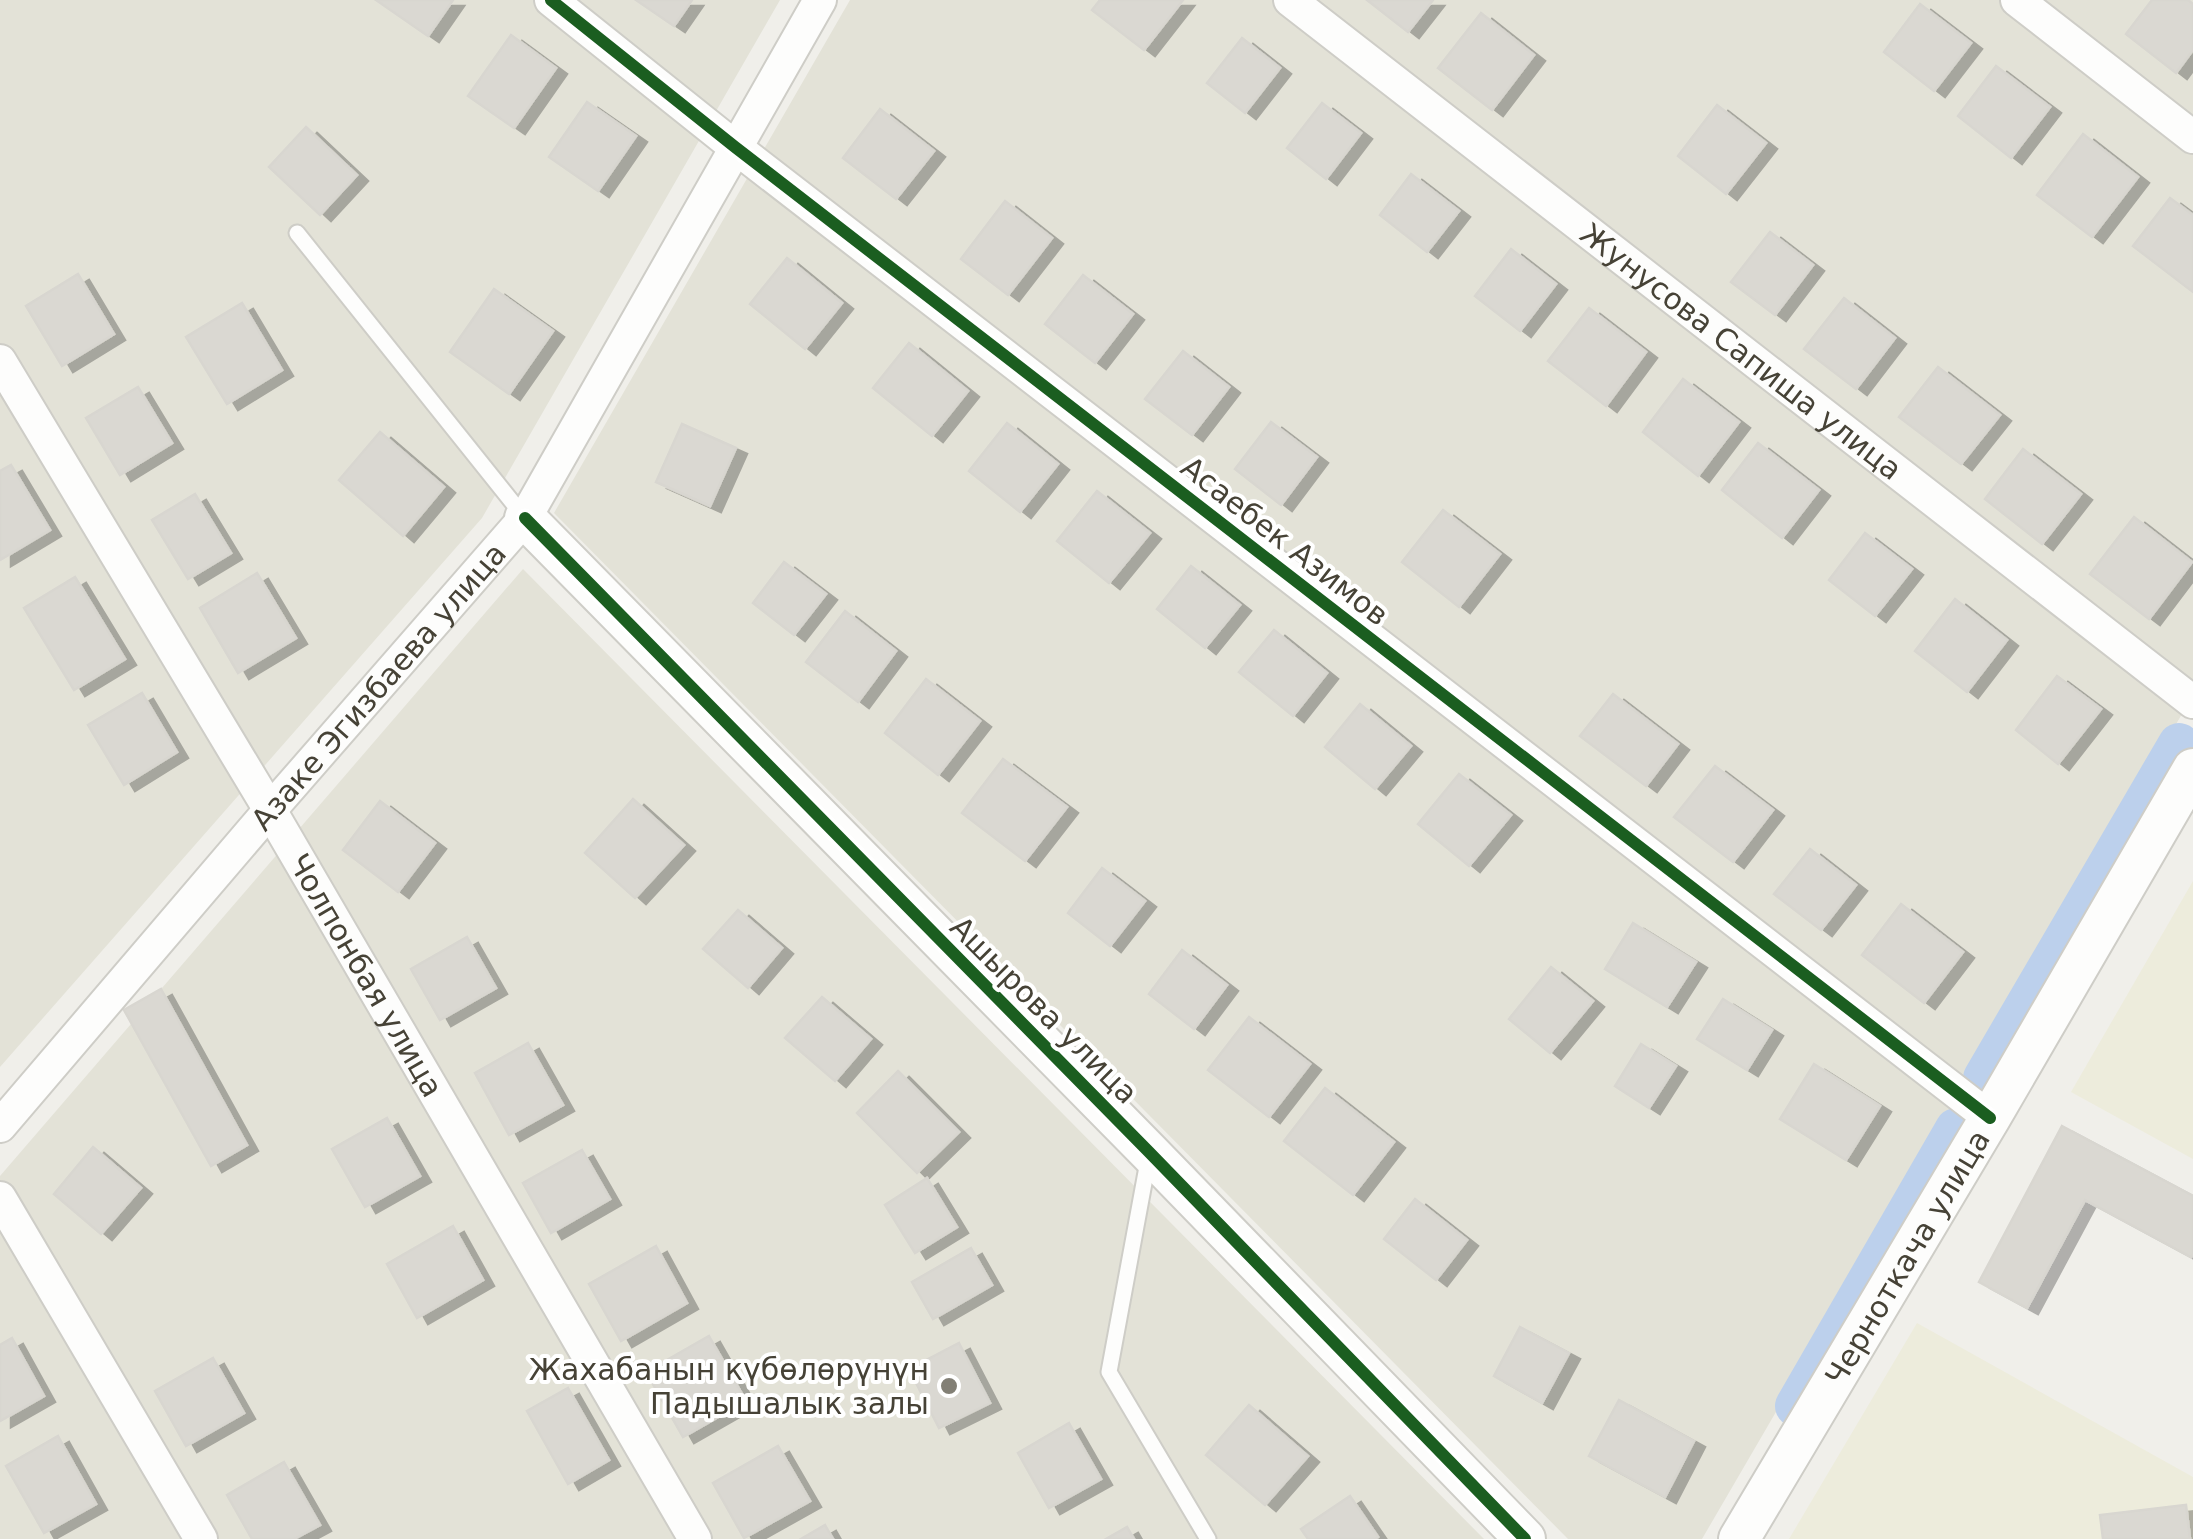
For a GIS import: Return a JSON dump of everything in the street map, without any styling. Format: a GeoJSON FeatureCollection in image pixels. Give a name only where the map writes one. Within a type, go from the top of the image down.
{"type":"FeatureCollection","features":[{"type":"Feature","properties":{"kind":"street","name":"Асаебек Азимов"},"geometry":{"type":"LineString","coordinates":[[551,0],[735,147],[1990,1118]]}},
{"type":"Feature","properties":{"kind":"street","name":"Азаке Эгизбаева улица"},"geometry":{"type":"LineString","coordinates":[[0,1126],[524,518],[820,0]]}},
{"type":"Feature","properties":{"kind":"street","name":"Жунусова Сапиша улица"},"geometry":{"type":"LineString","coordinates":[[1290,0],[2193,702]]}},
{"type":"Feature","properties":{"kind":"street"},"geometry":{"type":"LineString","coordinates":[[2017,0],[2193,138]]}},
{"type":"Feature","properties":{"kind":"street","name":"Чолпонбая улица"},"geometry":{"type":"LineString","coordinates":[[0,360],[270,810],[695,1539]]}},
{"type":"Feature","properties":{"kind":"street","name":"Ашырова улица"},"geometry":{"type":"LineString","coordinates":[[524,518],[1525,1539]]}},
{"type":"Feature","properties":{"kind":"street","name":"Черноткача улица"},"geometry":{"type":"LineString","coordinates":[[1739,1539],[2193,770]]}},
{"type":"Feature","properties":{"kind":"street"},"geometry":{"type":"LineString","coordinates":[[0,1198],[201,1539]]}},
{"type":"Feature","properties":{"kind":"lane"},"geometry":{"type":"LineString","coordinates":[[297,233],[524,518]]}},
{"type":"Feature","properties":{"kind":"lane"},"geometry":{"type":"LineString","coordinates":[[1149,1152],[1108,1372],[1208,1539]]}},
{"type":"Feature","properties":{"kind":"shaded area"},"geometry":{"type":"Polygon","coordinates":[[[0,0],[780,0],[482,518],[0,1067],[0,0]]]}},
{"type":"Feature","properties":{"kind":"shaded area"},"geometry":{"type":"Polygon","coordinates":[[[850,0],[2193,0],[2193,695],[1702,1539],[1568,1539],[554,513],[850,0]]]}},
{"type":"Feature","properties":{"kind":"shaded area"},"geometry":{"type":"Polygon","coordinates":[[[523,569],[1484,1539],[0,1539],[0,1176],[523,569]]]}},
{"type":"Feature","properties":{"kind":"shaded area"},"geometry":{"type":"Polygon","coordinates":[[[2193,881],[2193,1159],[2071,1092],[2193,881]]]}},
{"type":"Feature","properties":{"kind":"shaded area"},"geometry":{"type":"Polygon","coordinates":[[[1917,1323],[2193,1477],[2193,1539],[1789,1539],[1917,1323]]]}},
{"type":"Feature","properties":{"kind":"building"},"geometry":{"type":"Polygon","coordinates":[[[376,0],[453,0],[428,36],[376,0]]]}},
{"type":"Feature","properties":{"kind":"building"},"geometry":{"type":"Polygon","coordinates":[[[636,0],[692,0],[674,26],[636,0]]]}},
{"type":"Feature","properties":{"kind":"building"},"geometry":{"type":"Polygon","coordinates":[[[1100,0],[1183,0],[1144,50],[1092,10],[1100,0]]]}},
{"type":"Feature","properties":{"kind":"building"},"geometry":{"type":"Polygon","coordinates":[[[1367,0],[1433,0],[1408,32],[1367,0]]]}},
{"type":"Feature","properties":{"kind":"building"},"geometry":{"type":"Polygon","coordinates":[[[2152,0],[2188,0],[2193,4],[2193,50],[2176,73],[2126,34],[2152,0]]]}},
{"type":"Feature","properties":{"kind":"building"},"geometry":{"type":"Polygon","coordinates":[[[1920,4],[1971,43],[1934,91],[1884,52],[1920,4]]]}},
{"type":"Feature","properties":{"kind":"building"},"geometry":{"type":"Polygon","coordinates":[[[1481,13],[1534,55],[1492,110],[1438,68],[1481,13]]]}},
{"type":"Feature","properties":{"kind":"building"},"geometry":{"type":"Polygon","coordinates":[[[511,35],[556,68],[514,128],[468,96],[511,35]]]}},
{"type":"Feature","properties":{"kind":"building"},"geometry":{"type":"Polygon","coordinates":[[[1242,38],[1280,68],[1245,113],[1207,83],[1242,38]]]}},
{"type":"Feature","properties":{"kind":"building"},"geometry":{"type":"Polygon","coordinates":[[[1996,66],[2050,107],[2011,158],[1958,116],[1996,66]]]}},
{"type":"Feature","properties":{"kind":"building"},"geometry":{"type":"Polygon","coordinates":[[[587,102],[636,136],[598,191],[549,157],[587,102]]]}},
{"type":"Feature","properties":{"kind":"building"},"geometry":{"type":"Polygon","coordinates":[[[1322,103],[1361,133],[1326,179],[1287,148],[1322,103]]]}},
{"type":"Feature","properties":{"kind":"building"},"geometry":{"type":"Polygon","coordinates":[[[1717,105],[1766,143],[1726,194],[1678,156],[1717,105]]]}},
{"type":"Feature","properties":{"kind":"building"},"geometry":{"type":"Polygon","coordinates":[[[880,109],[934,151],[896,199],[843,158],[880,109]]]}},
{"type":"Feature","properties":{"kind":"building"},"geometry":{"type":"Polygon","coordinates":[[[306,127],[357,175],[320,215],[269,167],[306,127]]]}},
{"type":"Feature","properties":{"kind":"building"},"geometry":{"type":"Polygon","coordinates":[[[2083,134],[2138,177],[2092,237],[2037,195],[2083,134]]]}},
{"type":"Feature","properties":{"kind":"building"},"geometry":{"type":"Polygon","coordinates":[[[1411,174],[1459,211],[1427,252],[1380,215],[1411,174]]]}},
{"type":"Feature","properties":{"kind":"building"},"geometry":{"type":"Polygon","coordinates":[[[2170,198],[2193,215],[2193,292],[2133,246],[2170,198]]]}},
{"type":"Feature","properties":{"kind":"building"},"geometry":{"type":"Polygon","coordinates":[[[1005,201],[1052,238],[1008,295],[961,259],[1005,201]]]}},
{"type":"Feature","properties":{"kind":"building"},"geometry":{"type":"Polygon","coordinates":[[[1770,232],[1813,265],[1775,315],[1731,282],[1770,232]]]}},
{"type":"Feature","properties":{"kind":"building"},"geometry":{"type":"Polygon","coordinates":[[[1511,249],[1556,284],[1520,331],[1475,296],[1511,249]]]}},
{"type":"Feature","properties":{"kind":"building"},"geometry":{"type":"Polygon","coordinates":[[[787,258],[842,303],[805,349],[750,304],[787,258]]]}},
{"type":"Feature","properties":{"kind":"building"},"geometry":{"type":"Polygon","coordinates":[[[78,274],[114,334],[62,366],[26,306],[78,274]]]}},
{"type":"Feature","properties":{"kind":"building"},"geometry":{"type":"Polygon","coordinates":[[[1083,275],[1133,314],[1095,363],[1045,324],[1083,275]]]}},
{"type":"Feature","properties":{"kind":"building"},"geometry":{"type":"Polygon","coordinates":[[[494,289],[553,331],[509,394],[450,352],[494,289]]]}},
{"type":"Feature","properties":{"kind":"building"},"geometry":{"type":"Polygon","coordinates":[[[1844,298],[1895,338],[1856,389],[1804,349],[1844,298]]]}},
{"type":"Feature","properties":{"kind":"building"},"geometry":{"type":"Polygon","coordinates":[[[242,303],[282,370],[227,404],[186,337],[242,303]]]}},
{"type":"Feature","properties":{"kind":"building"},"geometry":{"type":"Polygon","coordinates":[[[1589,308],[1646,352],[1606,406],[1548,361],[1589,308]]]}},
{"type":"Feature","properties":{"kind":"building"},"geometry":{"type":"Polygon","coordinates":[[[909,343],[968,391],[932,436],[873,388],[909,343]]]}},
{"type":"Feature","properties":{"kind":"building"},"geometry":{"type":"Polygon","coordinates":[[[1183,351],[1229,387],[1192,435],[1145,399],[1183,351]]]}},
{"type":"Feature","properties":{"kind":"building"},"geometry":{"type":"Polygon","coordinates":[[[1938,367],[2000,415],[1961,464],[1899,417],[1938,367]]]}},
{"type":"Feature","properties":{"kind":"building"},"geometry":{"type":"Polygon","coordinates":[[[1683,379],[1739,422],[1698,476],[1643,432],[1683,379]]]}},
{"type":"Feature","properties":{"kind":"building"},"geometry":{"type":"Polygon","coordinates":[[[138,387],[172,443],[120,475],[86,418],[138,387]]]}},
{"type":"Feature","properties":{"kind":"building"},"geometry":{"type":"Polygon","coordinates":[[[1271,422],[1317,457],[1281,505],[1235,469],[1271,422]]]}},
{"type":"Feature","properties":{"kind":"building"},"geometry":{"type":"Polygon","coordinates":[[[1007,423],[1058,464],[1020,512],[969,471],[1007,423]]]}},
{"type":"Feature","properties":{"kind":"building"},"geometry":{"type":"Polygon","coordinates":[[[682,424],[736,448],[710,506],[656,482],[682,424]]]}},
{"type":"Feature","properties":{"kind":"building"},"geometry":{"type":"Polygon","coordinates":[[[380,432],[444,487],[403,536],[339,480],[380,432]]]}},
{"type":"Feature","properties":{"kind":"building"},"geometry":{"type":"Polygon","coordinates":[[[1758,443],[1819,490],[1782,538],[1722,490],[1758,443]]]}},
{"type":"Feature","properties":{"kind":"building"},"geometry":{"type":"Polygon","coordinates":[[[2023,449],[2081,494],[2042,544],[1985,499],[2023,449]]]}},
{"type":"Feature","properties":{"kind":"building"},"geometry":{"type":"Polygon","coordinates":[[[11,465],[50,530],[0,560],[0,471],[11,465]]]}},
{"type":"Feature","properties":{"kind":"building"},"geometry":{"type":"Polygon","coordinates":[[[1097,491],[1150,533],[1109,583],[1057,541],[1097,491]]]}},
{"type":"Feature","properties":{"kind":"building"},"geometry":{"type":"Polygon","coordinates":[[[195,494],[231,553],[188,579],[152,520],[195,494]]]}},
{"type":"Feature","properties":{"kind":"building"},"geometry":{"type":"Polygon","coordinates":[[[1443,510],[1500,554],[1459,607],[1402,562],[1443,510]]]}},
{"type":"Feature","properties":{"kind":"building"},"geometry":{"type":"Polygon","coordinates":[[[2134,517],[2192,562],[2149,619],[2090,574],[2134,517]]]}},
{"type":"Feature","properties":{"kind":"building"},"geometry":{"type":"Polygon","coordinates":[[[1865,533],[1912,569],[1875,616],[1829,580],[1865,533]]]}},
{"type":"Feature","properties":{"kind":"building"},"geometry":{"type":"Polygon","coordinates":[[[784,562],[826,594],[794,635],[753,603],[784,562]]]}},
{"type":"Feature","properties":{"kind":"building"},"geometry":{"type":"Polygon","coordinates":[[[1191,566],[1240,605],[1205,648],[1157,609],[1191,566]]]}},
{"type":"Feature","properties":{"kind":"building"},"geometry":{"type":"Polygon","coordinates":[[[257,573],[296,638],[238,673],[200,608],[257,573]]]}},
{"type":"Feature","properties":{"kind":"building"},"geometry":{"type":"Polygon","coordinates":[[[75,577],[125,659],[74,690],[24,608],[75,577]]]}},
{"type":"Feature","properties":{"kind":"building"},"geometry":{"type":"Polygon","coordinates":[[[1955,599],[2007,640],[1967,692],[1915,651],[1955,599]]]}},
{"type":"Feature","properties":{"kind":"building"},"geometry":{"type":"Polygon","coordinates":[[[845,611],[896,651],[858,702],[806,662],[845,611]]]}},
{"type":"Feature","properties":{"kind":"building"},"geometry":{"type":"Polygon","coordinates":[[[1274,630],[1327,673],[1293,716],[1239,672],[1274,630]]]}},
{"type":"Feature","properties":{"kind":"building"},"geometry":{"type":"Polygon","coordinates":[[[2057,676],[2101,709],[2058,764],[2016,730],[2057,676]]]}},
{"type":"Feature","properties":{"kind":"building"},"geometry":{"type":"Polygon","coordinates":[[[926,679],[980,721],[938,775],[885,733],[926,679]]]}},
{"type":"Feature","properties":{"kind":"building"},"geometry":{"type":"Polygon","coordinates":[[[142,693],[177,752],[124,785],[88,725],[142,693]]]}},
{"type":"Feature","properties":{"kind":"building"},"geometry":{"type":"Polygon","coordinates":[[[1613,694],[1678,744],[1646,786],[1580,736],[1613,694]]]}},
{"type":"Feature","properties":{"kind":"building"},"geometry":{"type":"Polygon","coordinates":[[[1360,704],[1411,746],[1375,789],[1325,747],[1360,704]]]}},
{"type":"Feature","properties":{"kind":"building"},"geometry":{"type":"Polygon","coordinates":[[[1003,759],[1067,807],[1025,861],[962,813],[1003,759]]]}},
{"type":"Feature","properties":{"kind":"building"},"geometry":{"type":"Polygon","coordinates":[[[1715,766],[1773,810],[1733,862],[1674,817],[1715,766]]]}},
{"type":"Feature","properties":{"kind":"building"},"geometry":{"type":"Polygon","coordinates":[[[1459,774],[1511,815],[1469,866],[1418,824],[1459,774]]]}},
{"type":"Feature","properties":{"kind":"building"},"geometry":{"type":"Polygon","coordinates":[[[633,799],[684,845],[635,898],[585,853],[633,799]]]}},
{"type":"Feature","properties":{"kind":"building"},"geometry":{"type":"Polygon","coordinates":[[[380,801],[435,843],[398,892],[343,850],[380,801]]]}},
{"type":"Feature","properties":{"kind":"building"},"geometry":{"type":"Polygon","coordinates":[[[1810,849],[1856,885],[1821,930],[1774,894],[1810,849]]]}},
{"type":"Feature","properties":{"kind":"building"},"geometry":{"type":"Polygon","coordinates":[[[1102,868],[1145,901],[1110,946],[1068,913],[1102,868]]]}},
{"type":"Feature","properties":{"kind":"building"},"geometry":{"type":"Polygon","coordinates":[[[1901,904],[1963,952],[1924,1003],[1862,955],[1901,904]]]}},
{"type":"Feature","properties":{"kind":"building"},"geometry":{"type":"Polygon","coordinates":[[[738,910],[782,948],[748,988],[703,949],[738,910]]]}},
{"type":"Feature","properties":{"kind":"building"},"geometry":{"type":"Polygon","coordinates":[[[1633,923],[1696,962],[1667,1007],[1605,969],[1633,923]]]}},
{"type":"Feature","properties":{"kind":"building"},"geometry":{"type":"Polygon","coordinates":[[[467,937],[496,988],[440,1020],[411,969],[467,937]]]}},
{"type":"Feature","properties":{"kind":"building"},"geometry":{"type":"Polygon","coordinates":[[[1182,950],[1227,985],[1194,1029],[1149,994],[1182,950]]]}},
{"type":"Feature","properties":{"kind":"building"},"geometry":{"type":"Polygon","coordinates":[[[1551,967],[1593,1001],[1550,1053],[1509,1019],[1551,967]]]}},
{"type":"Feature","properties":{"kind":"building"},"geometry":{"type":"Polygon","coordinates":[[[161,989],[247,1145],[211,1166],[124,1010],[161,989]]]}},
{"type":"Feature","properties":{"kind":"building"},"geometry":{"type":"Polygon","coordinates":[[[822,997],[871,1039],[835,1081],[785,1038],[822,997]]]}},
{"type":"Feature","properties":{"kind":"building"},"geometry":{"type":"Polygon","coordinates":[[[1723,999],[1772,1030],[1747,1070],[1697,1039],[1723,999]]]}},
{"type":"Feature","properties":{"kind":"building"},"geometry":{"type":"Polygon","coordinates":[[[1249,1017],[1310,1064],[1269,1117],[1208,1070],[1249,1017]]]}},
{"type":"Feature","properties":{"kind":"building"},"geometry":{"type":"Polygon","coordinates":[[[528,1043],[563,1105],[509,1135],[475,1073],[528,1043]]]}},
{"type":"Feature","properties":{"kind":"building"},"geometry":{"type":"Polygon","coordinates":[[[1641,1044],[1676,1066],[1649,1108],[1615,1086],[1641,1044]]]}},
{"type":"Feature","properties":{"kind":"building"},"geometry":{"type":"Polygon","coordinates":[[[1814,1064],[1880,1106],[1846,1160],[1780,1119],[1814,1064]]]}},
{"type":"Feature","properties":{"kind":"building"},"geometry":{"type":"Polygon","coordinates":[[[898,1071],[959,1132],[917,1173],[857,1113],[898,1071]]]}},
{"type":"Feature","properties":{"kind":"building"},"geometry":{"type":"Polygon","coordinates":[[[1325,1088],[1394,1142],[1353,1195],[1284,1141],[1325,1088]]]}},
{"type":"Feature","properties":{"kind":"building"},"geometry":{"type":"Polygon","coordinates":[[[387,1118],[420,1176],[365,1207],[332,1149],[387,1118]]]}},
{"type":"Feature","properties":{"kind":"building"},"geometry":{"type":"Polygon","coordinates":[[[2062,1126],[2193,1196],[2193,1254],[2191,1257],[2085,1200],[2027,1308],[1979,1282],[2062,1126]]]}},
{"type":"Feature","properties":{"kind":"building"},"geometry":{"type":"Polygon","coordinates":[[[93,1147],[141,1188],[101,1234],[54,1194],[93,1147]]]}},
{"type":"Feature","properties":{"kind":"building"},"geometry":{"type":"Polygon","coordinates":[[[582,1150],[610,1199],[551,1233],[523,1183],[582,1150]]]}},
{"type":"Feature","properties":{"kind":"building"},"geometry":{"type":"Polygon","coordinates":[[[927,1178],[957,1227],[915,1253],[885,1205],[927,1178]]]}},
{"type":"Feature","properties":{"kind":"building"},"geometry":{"type":"Polygon","coordinates":[[[1415,1199],[1467,1240],[1436,1280],[1384,1239],[1415,1199]]]}},
{"type":"Feature","properties":{"kind":"building"},"geometry":{"type":"Polygon","coordinates":[[[453,1226],[483,1280],[417,1318],[387,1264],[453,1226]]]}},
{"type":"Feature","properties":{"kind":"building"},"geometry":{"type":"Polygon","coordinates":[[[656,1246],[687,1303],[621,1341],[589,1284],[656,1246]]]}},
{"type":"Feature","properties":{"kind":"building"},"geometry":{"type":"Polygon","coordinates":[[[971,1248],[992,1285],[933,1319],[912,1282],[971,1248]]]}},
{"type":"Feature","properties":{"kind":"building"},"geometry":{"type":"Polygon","coordinates":[[[1520,1327],[1569,1353],[1542,1403],[1494,1376],[1520,1327]]]}},
{"type":"Feature","properties":{"kind":"building"},"geometry":{"type":"Polygon","coordinates":[[[709,1336],[746,1401],[683,1437],[646,1372],[709,1336]]]}},
{"type":"Feature","properties":{"kind":"building"},"geometry":{"type":"Polygon","coordinates":[[[12,1338],[44,1396],[0,1421],[0,1345],[12,1338]]]}},
{"type":"Feature","properties":{"kind":"building","name":"Жахабанын күбөлөрүнүн Падышалык залы"},"geometry":{"type":"Polygon","coordinates":[[[959,1343],[990,1403],[939,1428],[909,1369],[959,1343]]]}},
{"type":"Feature","properties":{"kind":"building"},"geometry":{"type":"Polygon","coordinates":[[[213,1358],[244,1413],[186,1446],[155,1391],[213,1358]]]}},
{"type":"Feature","properties":{"kind":"building"},"geometry":{"type":"Polygon","coordinates":[[[568,1388],[609,1460],[568,1484],[527,1411],[568,1388]]]}},
{"type":"Feature","properties":{"kind":"building"},"geometry":{"type":"Polygon","coordinates":[[[1619,1400],[1694,1441],[1665,1497],[1589,1456],[1619,1400]]]}},
{"type":"Feature","properties":{"kind":"building"},"geometry":{"type":"Polygon","coordinates":[[[1249,1405],[1308,1456],[1265,1505],[1206,1455],[1249,1405]]]}},
{"type":"Feature","properties":{"kind":"building"},"geometry":{"type":"Polygon","coordinates":[[[1069,1423],[1101,1479],[1049,1508],[1018,1453],[1069,1423]]]}},
{"type":"Feature","properties":{"kind":"building"},"geometry":{"type":"Polygon","coordinates":[[[58,1436],[96,1504],[44,1533],[6,1466],[58,1436]]]}},
{"type":"Feature","properties":{"kind":"building"},"geometry":{"type":"Polygon","coordinates":[[[778,1446],[810,1501],[744,1538],[713,1483],[778,1446]]]}},
{"type":"Feature","properties":{"kind":"building"},"geometry":{"type":"Polygon","coordinates":[[[284,1462],[320,1525],[294,1539],[252,1539],[227,1495],[284,1462]]]}},
{"type":"Feature","properties":{"kind":"building"},"geometry":{"type":"Polygon","coordinates":[[[1350,1496],[1378,1537],[1308,1539],[1301,1529],[1350,1496]]]}},
{"type":"Feature","properties":{"kind":"building"},"geometry":{"type":"Polygon","coordinates":[[[2186,1505],[2190,1539],[2103,1539],[2100,1515],[2186,1505]]]}},
{"type":"Feature","properties":{"kind":"building"},"geometry":{"type":"Polygon","coordinates":[[[825,1525],[833,1539],[801,1539],[825,1525]]]}},
{"type":"Feature","properties":{"kind":"building"},"geometry":{"type":"Polygon","coordinates":[[[1127,1527],[1134,1539],[1106,1539],[1127,1527]]]}},
{"type":"Feature","properties":{"kind":"waterway"},"geometry":{"type":"LineString","coordinates":[[1984,1078],[2179,744]]}},
{"type":"Feature","properties":{"kind":"waterway"},"geometry":{"type":"LineString","coordinates":[[1796,1406],[1956,1129]]}},
{"type":"Feature","properties":{"kind":"cycle path"},"geometry":{"type":"LineString","coordinates":[[551,0],[735,147],[1990,1118]]}},
{"type":"Feature","properties":{"kind":"cycle path"},"geometry":{"type":"LineString","coordinates":[[525,518],[1525,1539]]}},
{"type":"Feature","properties":{"kind":"place","name":"Жахабанын күбөлөрүнүн Падышалык залы"},"geometry":{"type":"Point","coordinates":[949,1386]}}]}
